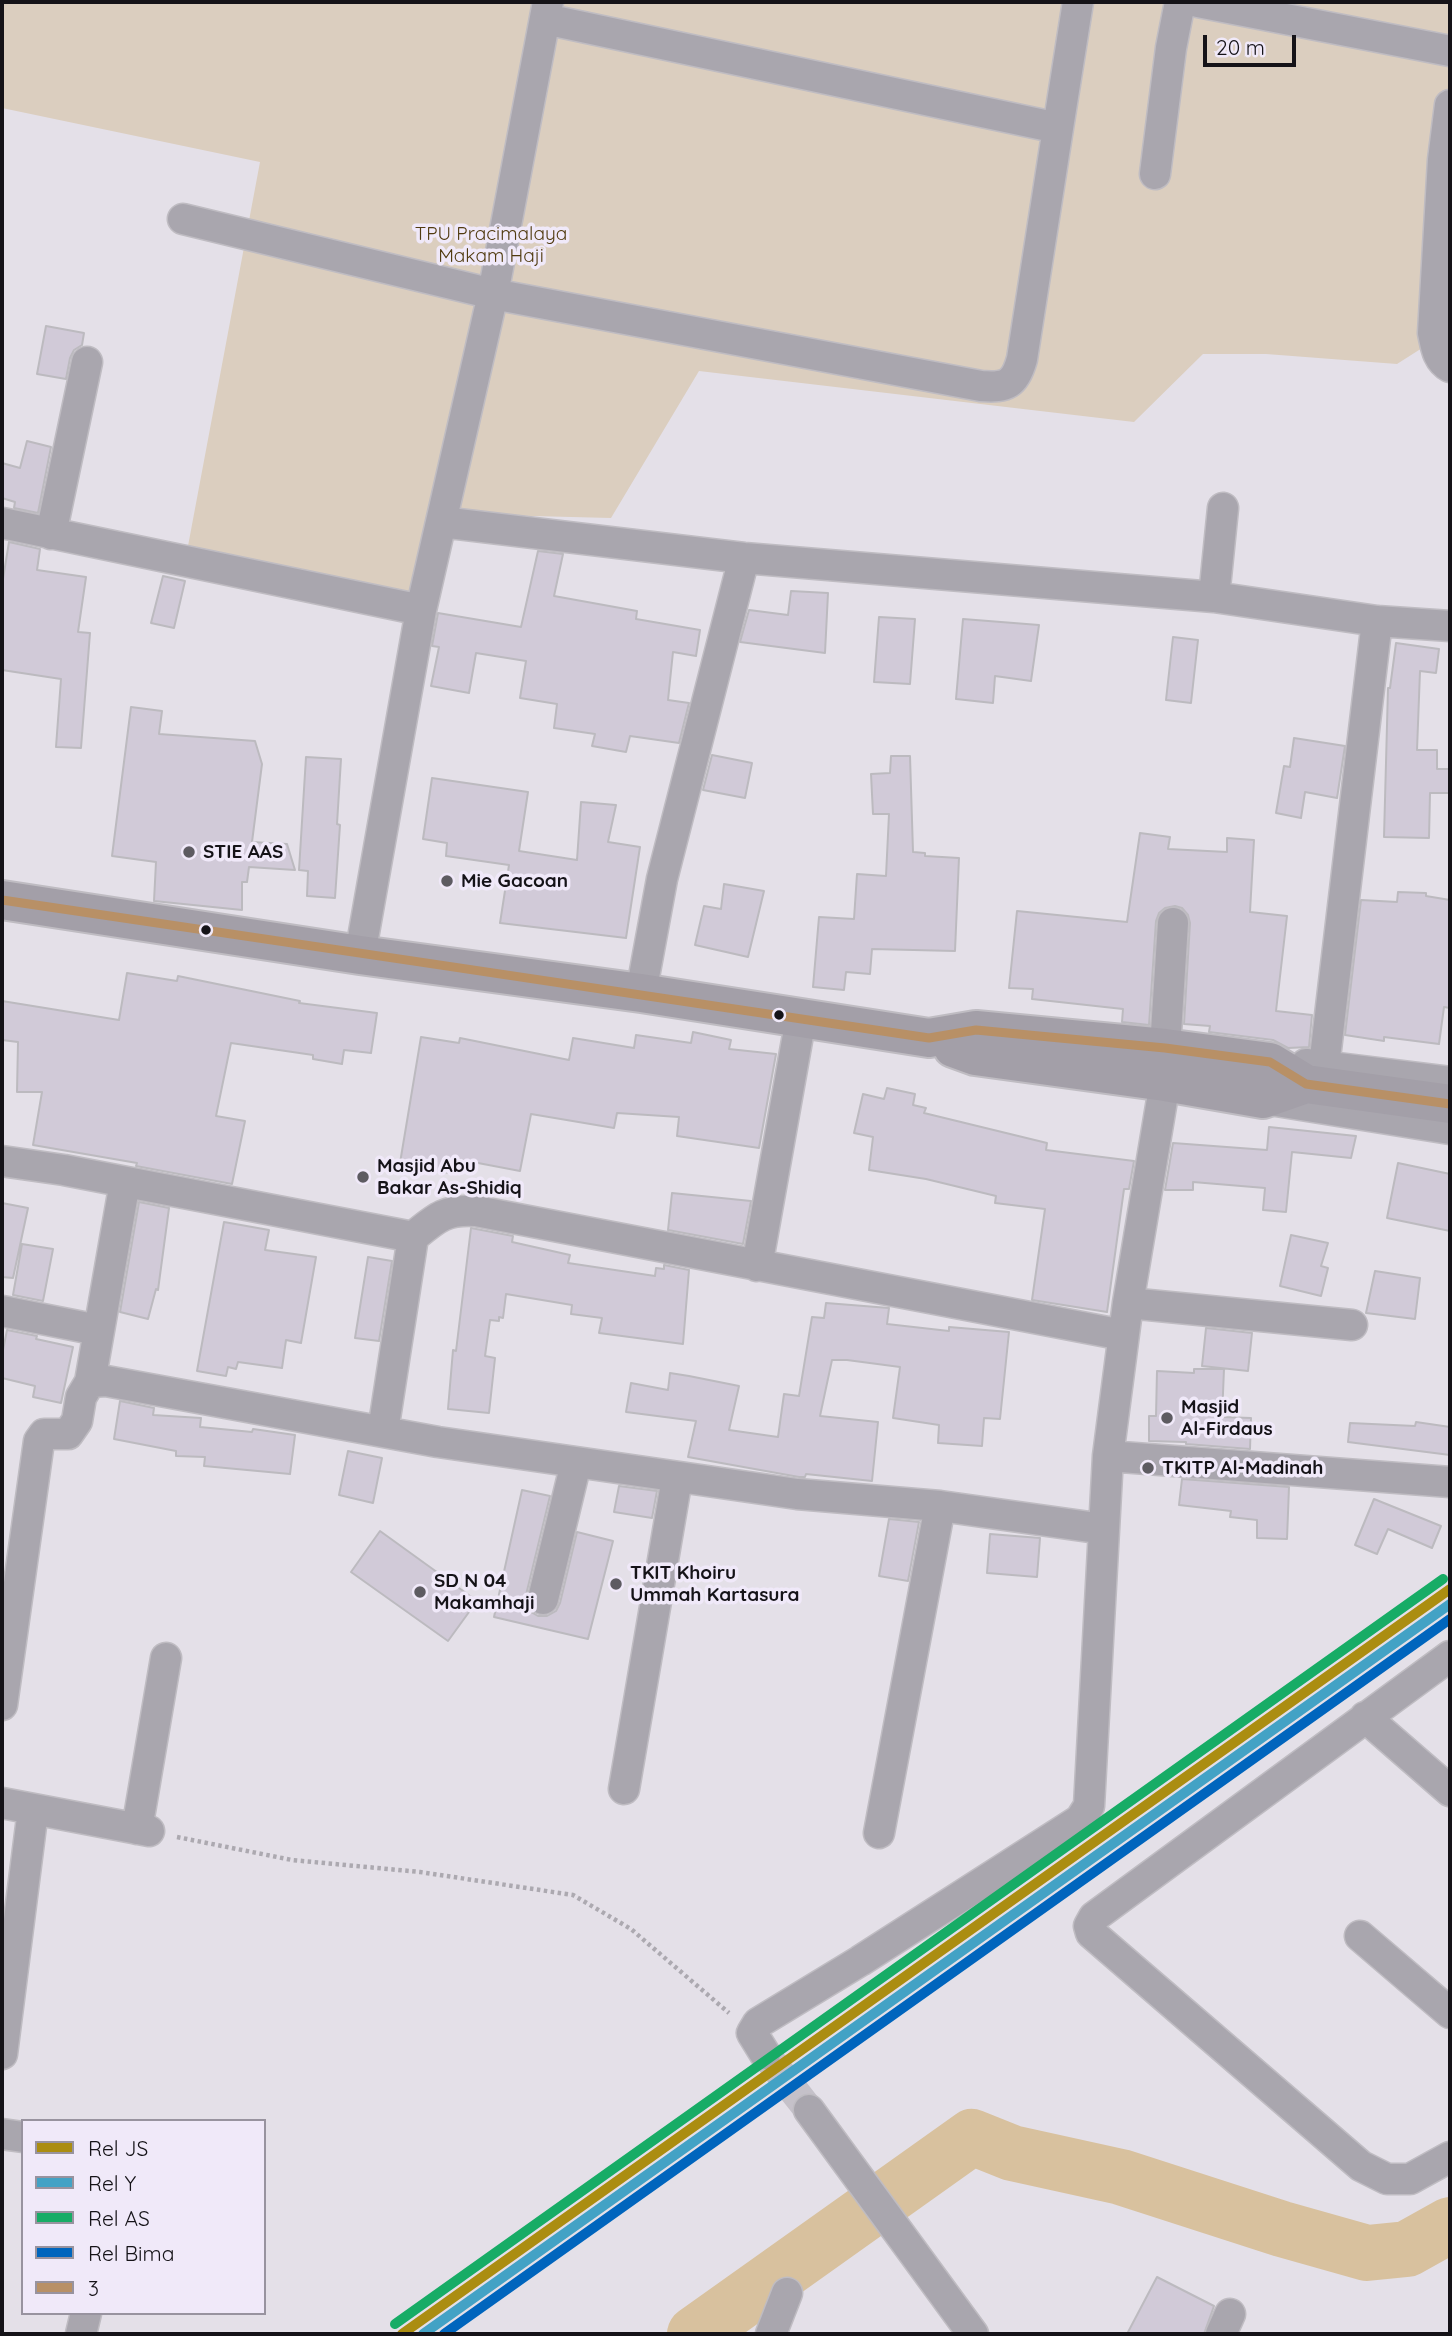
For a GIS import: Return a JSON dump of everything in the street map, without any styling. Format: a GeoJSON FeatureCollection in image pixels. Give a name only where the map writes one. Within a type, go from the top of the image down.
{"type":"FeatureCollection","features":[{"type":"Feature","properties":{"kind":"main road"},"geometry":{"type":"LineString","coordinates":[[2,900],[360,955],[641,993],[929,1038],[975,1056],[1165,1065],[1270,1062],[1450,1104]]}},
{"type":"Feature","properties":{"kind":"main road"},"geometry":{"type":"LineString","coordinates":[[1165,1065],[1263,1099],[1315,1074]]}},
{"type":"Feature","properties":{"kind":"street"},"geometry":{"type":"LineString","coordinates":[[183,219],[493,294],[996,387],[1012,382],[1022,359],[1078,2]]}},
{"type":"Feature","properties":{"kind":"street"},"geometry":{"type":"LineString","coordinates":[[1155,174],[1171,48],[1180,2]]}},
{"type":"Feature","properties":{"kind":"street"},"geometry":{"type":"LineString","coordinates":[[1198,2],[1450,51]]}},
{"type":"Feature","properties":{"kind":"street"},"geometry":{"type":"LineString","coordinates":[[360,955],[421,610],[493,294],[546,10],[1058,128]]}},
{"type":"Feature","properties":{"kind":"street"},"geometry":{"type":"LineString","coordinates":[[1450,105],[1443,160],[1433,332],[1438,354],[1450,367]]}},
{"type":"Feature","properties":{"kind":"street"},"geometry":{"type":"LineString","coordinates":[[51,534],[87,362]]}},
{"type":"Feature","properties":{"kind":"street"},"geometry":{"type":"LineString","coordinates":[[1214,597],[1223,508]]}},
{"type":"Feature","properties":{"kind":"street"},"geometry":{"type":"LineString","coordinates":[[2,523],[421,610]]}},
{"type":"Feature","properties":{"kind":"street"},"geometry":{"type":"LineString","coordinates":[[441,523],[744,558],[1214,597],[1377,621],[1450,626]]}},
{"type":"Feature","properties":{"kind":"street"},"geometry":{"type":"LineString","coordinates":[[641,993],[662,879],[744,558]]}},
{"type":"Feature","properties":{"kind":"street"},"geometry":{"type":"LineString","coordinates":[[1377,621],[1315,1074],[1450,1082]]}},
{"type":"Feature","properties":{"kind":"street"},"geometry":{"type":"LineString","coordinates":[[759,2043],[758,2023],[1080,1820],[1089,1806],[1108,1456],[1123,1335],[1165,1065],[1173,923]]}},
{"type":"Feature","properties":{"kind":"street"},"geometry":{"type":"LineString","coordinates":[[757,1266],[801,1018]]}},
{"type":"Feature","properties":{"kind":"street"},"geometry":{"type":"LineString","coordinates":[[1263,1099],[1450,1129]]}},
{"type":"Feature","properties":{"kind":"street"},"geometry":{"type":"LineString","coordinates":[[2,1161],[413,1237]]}},
{"type":"Feature","properties":{"kind":"street"},"geometry":{"type":"LineString","coordinates":[[2,1705],[39,1441],[44,1434],[64,1435],[72,1431],[78,1422],[81,1397],[90,1382],[125,1182]]}},
{"type":"Feature","properties":{"kind":"street"},"geometry":{"type":"LineString","coordinates":[[383,1431],[413,1237],[440,1216],[456,1210],[520,1218],[1123,1335]]}},
{"type":"Feature","properties":{"kind":"street"},"geometry":{"type":"LineString","coordinates":[[1128,1303],[1352,1325]]}},
{"type":"Feature","properties":{"kind":"street"},"geometry":{"type":"LineString","coordinates":[[2,1311],[98,1330]]}},
{"type":"Feature","properties":{"kind":"street"},"geometry":{"type":"LineString","coordinates":[[90,1382],[106,1381],[438,1442],[677,1478],[797,1494],[940,1506],[1104,1529]]}},
{"type":"Feature","properties":{"kind":"street"},"geometry":{"type":"LineString","coordinates":[[1108,1456],[1450,1482]]}},
{"type":"Feature","properties":{"kind":"street"},"geometry":{"type":"LineString","coordinates":[[543,1599],[576,1463]]}},
{"type":"Feature","properties":{"kind":"street"},"geometry":{"type":"LineString","coordinates":[[624,1789],[677,1478]]}},
{"type":"Feature","properties":{"kind":"street"},"geometry":{"type":"LineString","coordinates":[[879,1833],[940,1506]]}},
{"type":"Feature","properties":{"kind":"street"},"geometry":{"type":"LineString","coordinates":[[1450,1656],[1090,1922],[1091,1933],[1361,2166],[1387,2179],[1410,2179],[1450,2157]]}},
{"type":"Feature","properties":{"kind":"street"},"geometry":{"type":"LineString","coordinates":[[2,1803],[143,1830],[166,1658]]}},
{"type":"Feature","properties":{"kind":"street"},"geometry":{"type":"LineString","coordinates":[[1365,1717],[1450,1791]]}},
{"type":"Feature","properties":{"kind":"street"},"geometry":{"type":"LineString","coordinates":[[2,2054],[33,1810]]}},
{"type":"Feature","properties":{"kind":"street"},"geometry":{"type":"LineString","coordinates":[[1360,1936],[1450,2013]]}},
{"type":"Feature","properties":{"kind":"street"},"geometry":{"type":"LineString","coordinates":[[809,2110],[973,2334]]}},
{"type":"Feature","properties":{"kind":"street"},"geometry":{"type":"LineString","coordinates":[[2,2134],[21,2137]]}},
{"type":"Feature","properties":{"kind":"street"},"geometry":{"type":"LineString","coordinates":[[771,2334],[787,2293]]}},
{"type":"Feature","properties":{"kind":"street"},"geometry":{"type":"LineString","coordinates":[[81,2334],[86,2315]]}},
{"type":"Feature","properties":{"kind":"path"},"geometry":{"type":"LineString","coordinates":[[143,1830],[292,1860],[420,1872],[573,1895],[631,1929],[759,2043]]}},
{"type":"Feature","properties":{"kind":"green space","name":"TPU Pracimalaya Makam Haji"},"geometry":{"type":"Polygon","coordinates":[[[2,2],[1450,2],[1450,271],[1441,336],[1397,364],[1266,354],[1203,354],[1134,422],[699,371],[611,518],[453,514],[438,606],[188,546],[260,162],[2,108],[2,2]]]}},
{"type":"Feature","properties":{"kind":"building"},"geometry":{"type":"Polygon","coordinates":[[[46,326],[84,333],[82,345],[74,350],[70,358],[66,379],[37,374],[46,326]]]}},
{"type":"Feature","properties":{"kind":"building"},"geometry":{"type":"Polygon","coordinates":[[[27,441],[51,447],[38,513],[14,508],[15,502],[2,498],[2,463],[20,468],[27,441]]]}},
{"type":"Feature","properties":{"kind":"building"},"geometry":{"type":"Polygon","coordinates":[[[9,542],[40,549],[37,570],[86,577],[78,632],[90,633],[81,748],[56,747],[61,679],[2,670],[2,585],[9,542]]]}},
{"type":"Feature","properties":{"kind":"building"},"geometry":{"type":"Polygon","coordinates":[[[538,551],[563,554],[554,596],[637,611],[636,619],[700,630],[696,656],[673,652],[668,700],[689,703],[679,743],[630,736],[626,752],[592,746],[595,734],[554,728],[557,704],[520,698],[526,661],[476,653],[469,693],[431,686],[439,647],[432,646],[438,613],[521,627],[538,551]]]}},
{"type":"Feature","properties":{"kind":"building"},"geometry":{"type":"Polygon","coordinates":[[[163,576],[185,581],[174,628],[151,623],[163,576]]]}},
{"type":"Feature","properties":{"kind":"building"},"geometry":{"type":"Polygon","coordinates":[[[791,591],[828,593],[825,653],[740,642],[749,610],[788,615],[791,591]]]}},
{"type":"Feature","properties":{"kind":"building"},"geometry":{"type":"Polygon","coordinates":[[[879,617],[915,619],[910,684],[874,682],[879,617]]]}},
{"type":"Feature","properties":{"kind":"building"},"geometry":{"type":"Polygon","coordinates":[[[963,619],[1039,625],[1031,681],[995,676],[993,703],[956,699],[963,619]]]}},
{"type":"Feature","properties":{"kind":"building"},"geometry":{"type":"Polygon","coordinates":[[[1173,637],[1198,640],[1191,703],[1166,700],[1173,637]]]}},
{"type":"Feature","properties":{"kind":"building"},"geometry":{"type":"Polygon","coordinates":[[[1396,643],[1439,649],[1436,673],[1420,671],[1417,750],[1437,750],[1437,769],[1450,769],[1450,793],[1430,793],[1429,838],[1384,837],[1388,688],[1396,643]]]}},
{"type":"Feature","properties":{"kind":"building","name":"STIE AAS"},"geometry":{"type":"Polygon","coordinates":[[[131,707],[162,711],[159,734],[255,741],[262,764],[252,842],[287,844],[295,870],[249,867],[247,882],[242,882],[242,910],[154,901],[156,862],[112,856],[131,707]]]}},
{"type":"Feature","properties":{"kind":"building"},"geometry":{"type":"Polygon","coordinates":[[[1294,738],[1345,746],[1337,798],[1305,792],[1301,818],[1276,813],[1284,766],[1290,767],[1294,738]]]}},
{"type":"Feature","properties":{"kind":"building"},"geometry":{"type":"Polygon","coordinates":[[[712,755],[752,763],[745,798],[703,790],[712,755]]]}},
{"type":"Feature","properties":{"kind":"building"},"geometry":{"type":"Polygon","coordinates":[[[891,756],[910,756],[913,852],[925,853],[925,856],[959,858],[955,951],[872,949],[870,974],[846,972],[844,990],[813,987],[819,917],[854,919],[857,874],[886,876],[889,814],[873,814],[871,774],[890,773],[891,756]]]}},
{"type":"Feature","properties":{"kind":"building"},"geometry":{"type":"Polygon","coordinates":[[[306,757],[341,759],[335,898],[307,896],[308,871],[299,870],[306,757]]]}},
{"type":"Feature","properties":{"kind":"building"},"geometry":{"type":"Polygon","coordinates":[[[432,778],[528,792],[519,851],[577,860],[581,802],[616,805],[608,842],[640,847],[626,938],[500,923],[509,865],[446,856],[447,843],[423,839],[432,778]]]}},
{"type":"Feature","properties":{"kind":"building"},"geometry":{"type":"Polygon","coordinates":[[[1140,833],[1170,837],[1168,849],[1227,852],[1227,838],[1254,840],[1250,912],[1287,916],[1276,1011],[1312,1015],[1309,1047],[1288,1048],[1273,1040],[1209,1032],[1210,1026],[1184,1024],[1190,923],[1182,908],[1175,906],[1165,908],[1156,921],[1149,1025],[1122,1022],[1123,1009],[1032,999],[1033,989],[1009,988],[1017,911],[1127,922],[1140,833]]]}},
{"type":"Feature","properties":{"kind":"building"},"geometry":{"type":"Polygon","coordinates":[[[724,884],[764,891],[748,957],[695,945],[704,906],[721,909],[724,884]]]}},
{"type":"Feature","properties":{"kind":"building"},"geometry":{"type":"Polygon","coordinates":[[[1398,892],[1426,893],[1426,896],[1450,900],[1450,1008],[1444,1007],[1439,1044],[1384,1037],[1384,1041],[1345,1035],[1361,900],[1397,902],[1398,892]]]}},
{"type":"Feature","properties":{"kind":"building"},"geometry":{"type":"Polygon","coordinates":[[[127,973],[177,981],[178,976],[300,1001],[299,1003],[377,1013],[371,1053],[344,1050],[342,1064],[313,1059],[313,1055],[231,1043],[216,1116],[245,1121],[232,1184],[136,1166],[137,1163],[33,1145],[42,1092],[17,1092],[18,1042],[2,1040],[2,1001],[119,1020],[127,973]]]}},
{"type":"Feature","properties":{"kind":"building"},"geometry":{"type":"Polygon","coordinates":[[[693,1032],[731,1040],[729,1049],[776,1054],[759,1148],[677,1136],[679,1117],[617,1113],[614,1128],[531,1114],[520,1171],[457,1159],[454,1174],[400,1163],[421,1037],[459,1043],[460,1038],[569,1060],[573,1038],[634,1048],[636,1035],[691,1043],[693,1032]]]}},
{"type":"Feature","properties":{"kind":"building"},"geometry":{"type":"Polygon","coordinates":[[[887,1088],[915,1094],[913,1105],[926,1108],[924,1113],[1047,1143],[1046,1150],[1134,1161],[1129,1189],[1124,1189],[1107,1312],[1032,1300],[1045,1209],[995,1203],[996,1196],[926,1179],[869,1170],[873,1137],[854,1133],[863,1094],[884,1099],[887,1088]]]}},
{"type":"Feature","properties":{"kind":"building"},"geometry":{"type":"Polygon","coordinates":[[[1269,1127],[1356,1136],[1351,1158],[1292,1152],[1286,1212],[1263,1210],[1265,1188],[1193,1182],[1193,1190],[1165,1190],[1173,1143],[1267,1150],[1269,1127]]]}},
{"type":"Feature","properties":{"kind":"building"},"geometry":{"type":"Polygon","coordinates":[[[1398,1163],[1450,1174],[1450,1231],[1387,1218],[1398,1163]]]}},
{"type":"Feature","properties":{"kind":"building"},"geometry":{"type":"Polygon","coordinates":[[[672,1193],[751,1201],[743,1244],[668,1230],[672,1193]]]}},
{"type":"Feature","properties":{"kind":"building"},"geometry":{"type":"Polygon","coordinates":[[[139,1202],[169,1208],[158,1290],[156,1289],[148,1319],[120,1312],[139,1202]]]}},
{"type":"Feature","properties":{"kind":"building"},"geometry":{"type":"Polygon","coordinates":[[[2,1203],[28,1208],[13,1278],[2,1277],[2,1203]]]}},
{"type":"Feature","properties":{"kind":"building"},"geometry":{"type":"Polygon","coordinates":[[[224,1222],[269,1230],[265,1250],[316,1257],[301,1343],[286,1340],[282,1368],[238,1362],[236,1369],[228,1367],[226,1376],[197,1371],[224,1222]]]}},
{"type":"Feature","properties":{"kind":"building"},"geometry":{"type":"Polygon","coordinates":[[[471,1228],[513,1236],[512,1242],[570,1255],[568,1263],[655,1276],[656,1268],[664,1269],[664,1265],[689,1270],[683,1344],[599,1333],[602,1318],[571,1314],[572,1305],[506,1294],[503,1318],[499,1317],[499,1321],[490,1320],[485,1356],[495,1358],[489,1413],[448,1409],[453,1350],[456,1351],[471,1228]]]}},
{"type":"Feature","properties":{"kind":"building"},"geometry":{"type":"Polygon","coordinates":[[[1291,1235],[1328,1243],[1321,1266],[1328,1268],[1321,1296],[1280,1286],[1291,1235]]]}},
{"type":"Feature","properties":{"kind":"building"},"geometry":{"type":"Polygon","coordinates":[[[22,1244],[53,1249],[43,1301],[13,1295],[22,1244]]]}},
{"type":"Feature","properties":{"kind":"building"},"geometry":{"type":"Polygon","coordinates":[[[368,1257],[392,1261],[379,1341],[355,1338],[368,1257]]]}},
{"type":"Feature","properties":{"kind":"building"},"geometry":{"type":"Polygon","coordinates":[[[1375,1271],[1420,1278],[1415,1319],[1366,1313],[1375,1271]]]}},
{"type":"Feature","properties":{"kind":"building"},"geometry":{"type":"Polygon","coordinates":[[[826,1303],[889,1308],[887,1324],[949,1331],[949,1327],[1009,1332],[1000,1419],[984,1418],[982,1446],[938,1443],[939,1425],[893,1418],[900,1367],[847,1360],[832,1360],[820,1416],[878,1422],[872,1481],[806,1474],[805,1477],[799,1477],[688,1457],[696,1421],[626,1412],[631,1383],[668,1390],[670,1373],[689,1376],[739,1386],[729,1430],[778,1437],[784,1394],[799,1396],[812,1317],[824,1318],[826,1303]]]}},
{"type":"Feature","properties":{"kind":"building"},"geometry":{"type":"Polygon","coordinates":[[[1206,1328],[1252,1333],[1248,1371],[1202,1366],[1206,1328]]]}},
{"type":"Feature","properties":{"kind":"building"},"geometry":{"type":"Polygon","coordinates":[[[7,1330],[73,1347],[61,1403],[33,1397],[35,1386],[2,1378],[2,1355],[7,1330]]]}},
{"type":"Feature","properties":{"kind":"building"},"geometry":{"type":"Polygon","coordinates":[[[1194,1369],[1224,1369],[1222,1417],[1251,1418],[1250,1449],[1149,1441],[1149,1416],[1156,1416],[1157,1371],[1194,1373],[1194,1369]]]}},
{"type":"Feature","properties":{"kind":"building"},"geometry":{"type":"Polygon","coordinates":[[[120,1401],[154,1408],[153,1415],[201,1418],[200,1427],[252,1432],[253,1429],[295,1435],[290,1474],[204,1466],[205,1457],[176,1456],[176,1451],[114,1439],[120,1401]]]}},
{"type":"Feature","properties":{"kind":"building"},"geometry":{"type":"Polygon","coordinates":[[[1416,1422],[1450,1427],[1450,1455],[1348,1442],[1350,1423],[1415,1426],[1416,1422]]]}},
{"type":"Feature","properties":{"kind":"building"},"geometry":{"type":"Polygon","coordinates":[[[348,1451],[382,1458],[373,1503],[339,1495],[348,1451]]]}},
{"type":"Feature","properties":{"kind":"building"},"geometry":{"type":"Polygon","coordinates":[[[1182,1479],[1289,1487],[1287,1539],[1257,1538],[1257,1520],[1230,1517],[1231,1511],[1179,1505],[1182,1479]]]}},
{"type":"Feature","properties":{"kind":"building"},"geometry":{"type":"Polygon","coordinates":[[[619,1486],[657,1491],[652,1518],[614,1512],[619,1486]]]}},
{"type":"Feature","properties":{"kind":"building"},"geometry":{"type":"Polygon","coordinates":[[[522,1490],[550,1496],[526,1595],[526,1605],[538,1616],[547,1616],[556,1611],[560,1603],[577,1532],[613,1541],[588,1639],[494,1617],[522,1490]]]}},
{"type":"Feature","properties":{"kind":"building"},"geometry":{"type":"Polygon","coordinates":[[[1374,1499],[1441,1526],[1432,1548],[1388,1529],[1377,1554],[1355,1545],[1374,1499]]]}},
{"type":"Feature","properties":{"kind":"building"},"geometry":{"type":"Polygon","coordinates":[[[889,1519],[919,1522],[908,1581],[879,1576],[889,1519]]]}},
{"type":"Feature","properties":{"kind":"building"},"geometry":{"type":"Polygon","coordinates":[[[380,1531],[477,1601],[448,1641],[351,1572],[380,1531]]]}},
{"type":"Feature","properties":{"kind":"building"},"geometry":{"type":"Polygon","coordinates":[[[990,1534],[1040,1538],[1037,1577],[987,1573],[990,1534]]]}},
{"type":"Feature","properties":{"kind":"building"},"geometry":{"type":"Polygon","coordinates":[[[1157,2277],[1214,2306],[1204,2334],[1127,2334],[1157,2277]]]}},
{"type":"Feature","properties":{"kind":"waterway"},"geometry":{"type":"LineString","coordinates":[[695,2334],[972,2137],[1012,2153],[1121,2177],[1282,2229],[1367,2253],[1407,2249],[1450,2225]]}},
{"type":"Feature","properties":{"kind":"tunnel"},"geometry":{"type":"LineString","coordinates":[[765,2054],[809,2110]]}},
{"type":"Feature","properties":{"kind":"rail line","name":"AS"},"geometry":{"type":"LineString","coordinates":[[395,2324],[1443,1579]]}},
{"type":"Feature","properties":{"kind":"rail line","name":"JS"},"geometry":{"type":"LineString","coordinates":[[402,2334],[1450,1589]]}},
{"type":"Feature","properties":{"kind":"rail line","name":"Y"},"geometry":{"type":"LineString","coordinates":[[423,2334],[1450,1604]]}},
{"type":"Feature","properties":{"kind":"rail line","name":"Bima"},"geometry":{"type":"LineString","coordinates":[[444,2334],[1450,1619]]}},
{"type":"Feature","properties":{"kind":"transit line","name":"3"},"geometry":{"type":"LineString","coordinates":[[2,900],[929,1038],[976,1030],[1165,1048],[1270,1062],[1306,1084],[1450,1104]]}},
{"type":"Feature","properties":{"kind":"place","name":"STIE AAS"},"geometry":{"type":"Point","coordinates":[189,852]}},
{"type":"Feature","properties":{"kind":"place","name":"Mie Gacoan"},"geometry":{"type":"Point","coordinates":[447,881]}},
{"type":"Feature","properties":{"kind":"place","name":"Masjid Abu Bakar As-Shidiq"},"geometry":{"type":"Point","coordinates":[363,1177]}},
{"type":"Feature","properties":{"kind":"place","name":"Masjid Al-Firdaus"},"geometry":{"type":"Point","coordinates":[1167,1418]}},
{"type":"Feature","properties":{"kind":"place","name":"TKITP Al-Madinah"},"geometry":{"type":"Point","coordinates":[1148,1468]}},
{"type":"Feature","properties":{"kind":"place","name":"TKIT Khoiru Ummah Kartasura"},"geometry":{"type":"Point","coordinates":[616,1584]}},
{"type":"Feature","properties":{"kind":"place","name":"SD N 04 Makamhaji"},"geometry":{"type":"Point","coordinates":[420,1592]}}]}
